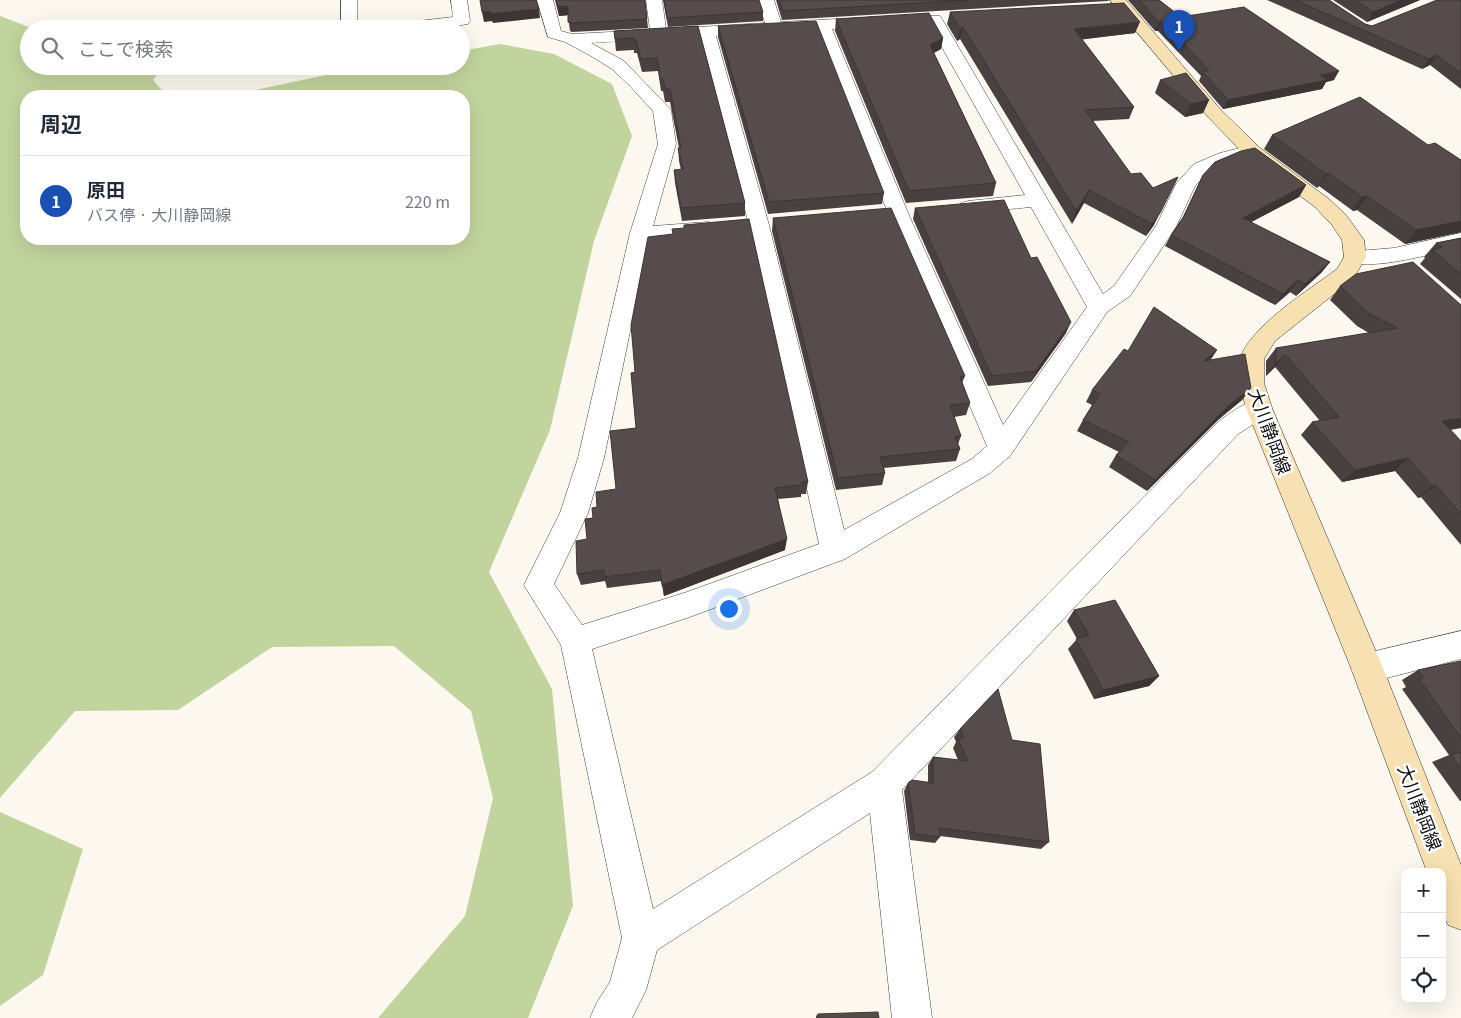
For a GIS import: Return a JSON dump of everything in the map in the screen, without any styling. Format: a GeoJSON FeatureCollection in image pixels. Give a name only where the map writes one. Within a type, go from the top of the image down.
{"type":"FeatureCollection","features":[{"type":"Feature","properties":{"kind":"main road"},"geometry":{"type":"LineString","coordinates":[[1116,5],[1215,114],[1252,151],[1322,203],[1340,220],[1353,240],[1355,256]]}},
{"type":"Feature","properties":{"kind":"main road","name":"大川静岡線"},"geometry":{"type":"LineString","coordinates":[[1355,256],[1346,274],[1268,335],[1252,359],[1252,383],[1259,408],[1367,668],[1461,912]]}},
{"type":"Feature","properties":{"kind":"street"},"geometry":{"type":"LineString","coordinates":[[349,0],[349,20]]}},
{"type":"Feature","properties":{"kind":"street"},"geometry":{"type":"LineString","coordinates":[[459,0],[462,20]]}},
{"type":"Feature","properties":{"kind":"street"},"geometry":{"type":"LineString","coordinates":[[545,0],[554,34],[571,39],[618,65],[662,110],[667,144],[640,233],[591,458],[574,513],[538,585],[576,641],[641,938],[627,990],[610,1018]]}},
{"type":"Feature","properties":{"kind":"street"},"geometry":{"type":"LineString","coordinates":[[654,0],[659,33]]}},
{"type":"Feature","properties":{"kind":"street"},"geometry":{"type":"LineString","coordinates":[[766,0],[775,28]]}},
{"type":"Feature","properties":{"kind":"street"},"geometry":{"type":"LineString","coordinates":[[571,39],[890,21],[882,7]]}},
{"type":"Feature","properties":{"kind":"street"},"geometry":{"type":"LineString","coordinates":[[934,18],[1099,307]]}},
{"type":"Feature","properties":{"kind":"street"},"geometry":{"type":"LineString","coordinates":[[822,25],[898,213],[1001,449]]}},
{"type":"Feature","properties":{"kind":"street"},"geometry":{"type":"LineString","coordinates":[[707,31],[751,225],[835,550]]}},
{"type":"Feature","properties":{"kind":"street"},"geometry":{"type":"LineString","coordinates":[[576,641],[687,606],[835,550],[981,466],[1001,449],[1099,307],[1122,290],[1166,227],[1186,184],[1201,168],[1227,157],[1252,151]]}},
{"type":"Feature","properties":{"kind":"street"},"geometry":{"type":"LineString","coordinates":[[945,209],[1039,200]]}},
{"type":"Feature","properties":{"kind":"street"},"geometry":{"type":"LineString","coordinates":[[640,233],[751,225]]}},
{"type":"Feature","properties":{"kind":"street"},"geometry":{"type":"LineString","coordinates":[[1355,256],[1394,256],[1461,240]]}},
{"type":"Feature","properties":{"kind":"street"},"geometry":{"type":"LineString","coordinates":[[1394,256],[1417,275]]}},
{"type":"Feature","properties":{"kind":"street"},"geometry":{"type":"LineString","coordinates":[[641,938],[884,784],[1229,427],[1259,408]]}},
{"type":"Feature","properties":{"kind":"street"},"geometry":{"type":"LineString","coordinates":[[1367,668],[1461,644]]}},
{"type":"Feature","properties":{"kind":"street"},"geometry":{"type":"LineString","coordinates":[[884,784],[912,1018]]}},
{"type":"Feature","properties":{"kind":"green space"},"geometry":{"type":"Polygon","coordinates":[[[0,16],[20,24],[20,75],[157,75],[153,80],[162,90],[20,90],[20,245],[470,245],[470,90],[255,90],[326,75],[470,75],[470,49],[500,44],[554,54],[612,84],[632,136],[594,241],[550,430],[489,572],[552,689],[573,906],[528,1018],[378,1018],[465,916],[493,798],[471,711],[394,646],[272,647],[178,710],[75,711],[0,798],[0,16]]]}},
{"type":"Feature","properties":{"kind":"green space"},"geometry":{"type":"Polygon","coordinates":[[[0,812],[83,849],[43,975],[0,1006],[0,812]]]}},
{"type":"Feature","properties":{"kind":"building"},"geometry":{"type":"Polygon","coordinates":[[[480,0],[536,0],[539,9],[491,14],[490,12],[482,12],[480,0]]]}},
{"type":"Feature","properties":{"kind":"building"},"geometry":{"type":"Polygon","coordinates":[[[556,0],[645,0],[647,19],[571,23],[568,22],[568,6],[558,7],[556,0]]]}},
{"type":"Feature","properties":{"kind":"building"},"geometry":{"type":"Polygon","coordinates":[[[664,0],[759,0],[763,12],[667,18],[664,0]]]}},
{"type":"Feature","properties":{"kind":"building"},"geometry":{"type":"Polygon","coordinates":[[[779,0],[970,0],[783,11],[779,0]]]}},
{"type":"Feature","properties":{"kind":"building"},"geometry":{"type":"Polygon","coordinates":[[[1139,0],[1159,0],[1181,17],[1244,7],[1339,71],[1320,75],[1327,80],[1228,100],[1203,72],[1209,70],[1139,0]]]}},
{"type":"Feature","properties":{"kind":"building"},"geometry":{"type":"Polygon","coordinates":[[[1295,0],[1329,0],[1365,24],[1372,26],[1437,0],[1461,0],[1461,73],[1437,55],[1429,59],[1295,0]]]}},
{"type":"Feature","properties":{"kind":"building"},"geometry":{"type":"Polygon","coordinates":[[[1355,0],[1402,0],[1373,12],[1355,0]]]}},
{"type":"Feature","properties":{"kind":"building"},"geometry":{"type":"Polygon","coordinates":[[[1124,3],[1140,22],[1074,29],[1134,107],[1085,110],[1131,174],[1141,173],[1153,188],[1178,177],[1160,213],[1152,224],[1089,190],[1076,211],[963,27],[960,29],[950,12],[1124,3]]]}},
{"type":"Feature","properties":{"kind":"building"},"geometry":{"type":"Polygon","coordinates":[[[929,13],[943,38],[930,45],[996,183],[909,191],[836,19],[929,13]]]}},
{"type":"Feature","properties":{"kind":"building"},"geometry":{"type":"Polygon","coordinates":[[[816,21],[884,193],[769,202],[718,26],[816,21]]]}},
{"type":"Feature","properties":{"kind":"building"},"geometry":{"type":"Polygon","coordinates":[[[698,26],[745,203],[681,208],[674,170],[683,169],[678,148],[681,148],[670,89],[665,89],[663,79],[660,79],[657,58],[641,59],[636,40],[633,40],[633,38],[615,39],[614,31],[698,26]]]}},
{"type":"Feature","properties":{"kind":"building"},"geometry":{"type":"Polygon","coordinates":[[[1186,73],[1209,100],[1191,104],[1160,80],[1186,73]]]}},
{"type":"Feature","properties":{"kind":"building"},"geometry":{"type":"Polygon","coordinates":[[[1360,97],[1428,145],[1435,143],[1461,160],[1461,221],[1416,230],[1367,196],[1362,197],[1328,173],[1326,174],[1272,135],[1360,97]]]}},
{"type":"Feature","properties":{"kind":"building"},"geometry":{"type":"Polygon","coordinates":[[[1255,148],[1306,185],[1243,218],[1330,262],[1305,284],[1298,280],[1283,294],[1171,235],[1184,216],[1203,175],[1215,162],[1241,151],[1255,148]]]}},
{"type":"Feature","properties":{"kind":"building"},"geometry":{"type":"Polygon","coordinates":[[[1004,200],[1031,258],[1037,257],[1071,322],[1036,371],[992,376],[915,208],[1004,200]]]}},
{"type":"Feature","properties":{"kind":"building"},"geometry":{"type":"Polygon","coordinates":[[[891,208],[965,376],[960,377],[970,403],[950,405],[961,436],[955,437],[960,449],[880,457],[885,473],[838,478],[773,218],[891,208]]]}},
{"type":"Feature","properties":{"kind":"building"},"geometry":{"type":"Polygon","coordinates":[[[749,219],[808,482],[802,482],[802,485],[775,488],[787,539],[662,585],[660,570],[604,577],[604,570],[577,574],[576,541],[587,539],[585,519],[593,518],[592,508],[597,507],[596,492],[616,489],[610,431],[636,428],[631,373],[635,372],[631,325],[648,237],[673,234],[672,229],[684,228],[684,225],[749,219]]]}},
{"type":"Feature","properties":{"kind":"building"},"geometry":{"type":"Polygon","coordinates":[[[1461,238],[1461,274],[1432,250],[1442,247],[1436,243],[1461,238]]]}},
{"type":"Feature","properties":{"kind":"building"},"geometry":{"type":"Polygon","coordinates":[[[1413,262],[1461,305],[1461,418],[1442,421],[1461,441],[1461,514],[1436,485],[1432,486],[1408,458],[1355,470],[1312,422],[1339,417],[1285,354],[1276,363],[1276,348],[1398,328],[1368,313],[1340,286],[1356,274],[1413,262]]]}},
{"type":"Feature","properties":{"kind":"building"},"geometry":{"type":"Polygon","coordinates":[[[1154,307],[1217,350],[1204,361],[1245,354],[1251,388],[1227,407],[1155,480],[1116,455],[1129,442],[1083,420],[1100,394],[1092,390],[1124,349],[1128,351],[1154,307]]]}},
{"type":"Feature","properties":{"kind":"building"},"geometry":{"type":"Polygon","coordinates":[[[1115,600],[1159,676],[1103,690],[1076,639],[1089,635],[1074,610],[1115,600]]]}},
{"type":"Feature","properties":{"kind":"building"},"geometry":{"type":"Polygon","coordinates":[[[1461,661],[1461,738],[1419,679],[1424,678],[1418,670],[1461,661]]]}},
{"type":"Feature","properties":{"kind":"building"},"geometry":{"type":"Polygon","coordinates":[[[998,689],[1012,740],[1040,744],[1049,842],[939,828],[940,837],[915,834],[908,783],[912,780],[933,783],[933,757],[968,761],[958,739],[964,738],[960,729],[998,689]]]}},
{"type":"Feature","properties":{"kind":"building"},"geometry":{"type":"Polygon","coordinates":[[[1461,752],[1461,769],[1451,754],[1461,752]]]}},
{"type":"Feature","properties":{"kind":"building"},"geometry":{"type":"Polygon","coordinates":[[[878,1012],[879,1018],[819,1018],[818,1014],[878,1012]]]}},
{"type":"Feature","properties":{"kind":"place","name":"原田"},"geometry":{"type":"Point","coordinates":[1179,51]}}]}
